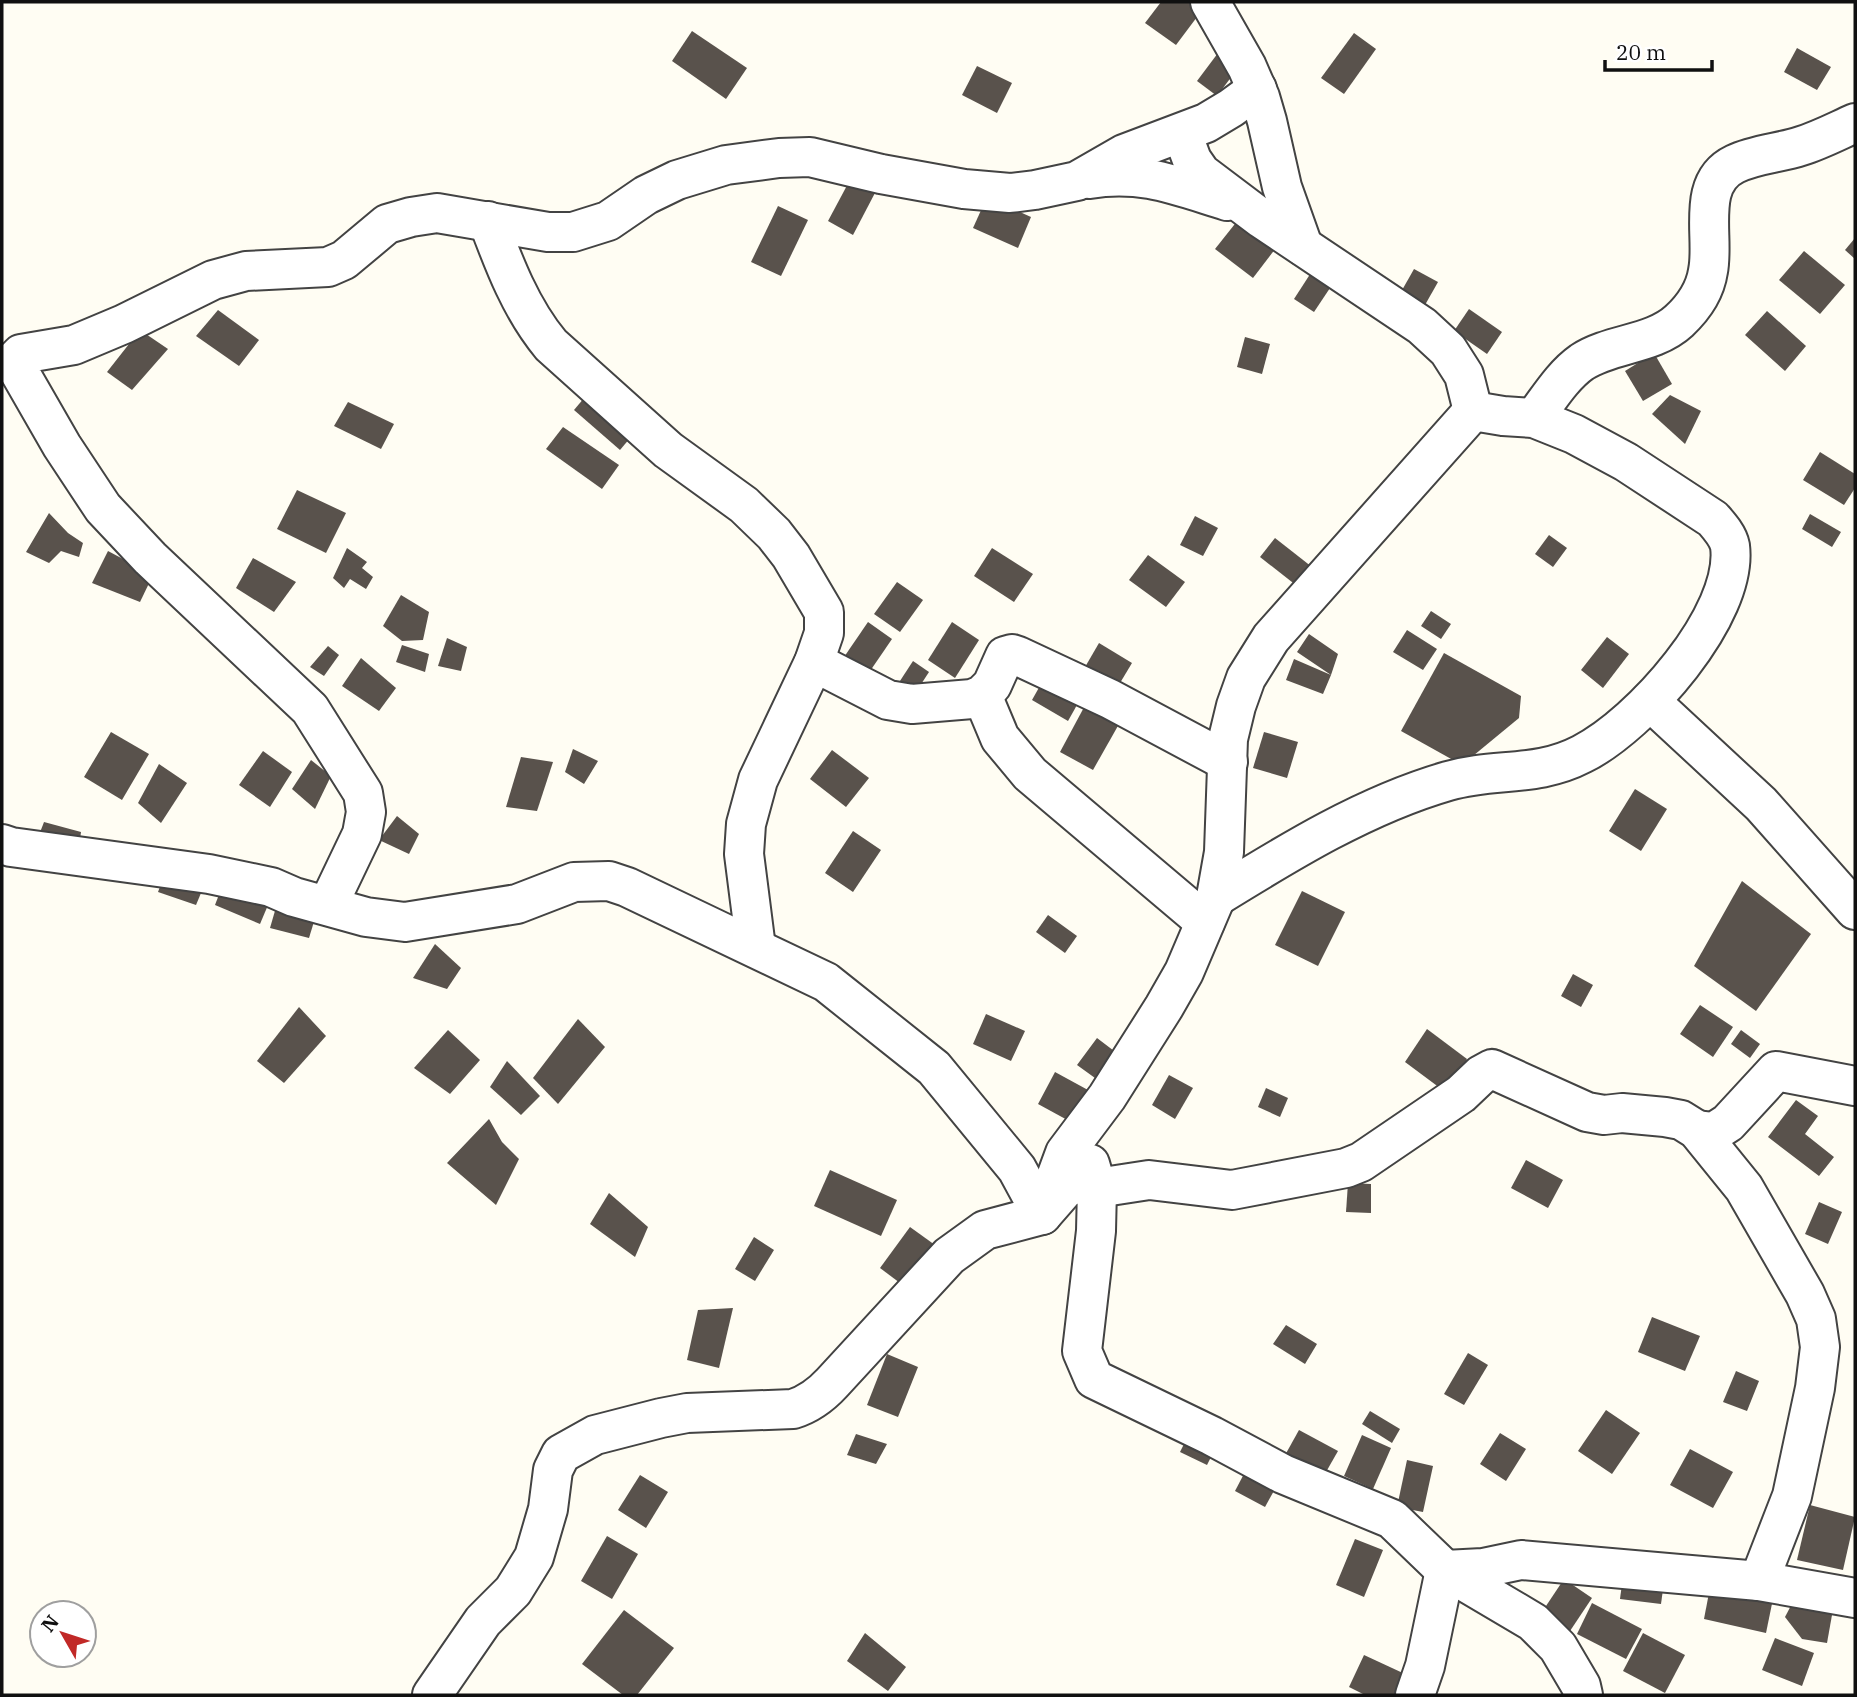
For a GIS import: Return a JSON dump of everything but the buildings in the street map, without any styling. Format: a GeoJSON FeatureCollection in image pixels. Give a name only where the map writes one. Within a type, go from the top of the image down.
{"type":"FeatureCollection","features":[{"type":"Feature","properties":{"kind":"street"},"geometry":{"type":"LineString","coordinates":[[1210,2],[1257,89],[1282,187],[1303,246]]}},
{"type":"Feature","properties":{"kind":"street"},"geometry":{"type":"LineString","coordinates":[[1077,181],[1124,154],[1206,123],[1257,89]]}},
{"type":"Feature","properties":{"kind":"street"},"geometry":{"type":"LineString","coordinates":[[1534,418],[1565,377],[1582,362],[1608,350],[1662,332],[1678,322],[1690,309],[1703,291],[1709,270],[1710,200],[1713,186],[1721,175],[1734,164],[1801,146],[1855,123]]}},
{"type":"Feature","properties":{"kind":"street"},"geometry":{"type":"LineString","coordinates":[[1182,133],[1192,160],[1201,173],[1246,207],[1422,326],[1448,350],[1464,375],[1473,411]]}},
{"type":"Feature","properties":{"kind":"street"},"geometry":{"type":"LineString","coordinates":[[328,905],[362,834],[366,812],[363,793],[331,738],[310,709],[150,558],[103,508],[16,366],[16,359],[21,354],[74,345],[124,324],[213,280],[246,271],[328,267],[344,260],[387,224],[411,217],[437,213],[548,232],[573,232],[608,221],[646,195],[677,180],[726,165],[779,158],[810,157],[881,174],[964,189],[1010,193],[1125,175],[1156,179],[1246,207]]}},
{"type":"Feature","properties":{"kind":"street"},"geometry":{"type":"LineString","coordinates":[[488,221],[523,303],[535,325],[551,345],[668,450],[744,505],[774,534],[792,556],[824,612],[824,633],[814,662],[758,780],[746,824],[744,854],[756,948]]}},
{"type":"Feature","properties":{"kind":"street"},"geometry":{"type":"LineString","coordinates":[[1210,909],[1301,845],[1426,787],[1469,774],[1517,773],[1560,765],[1585,753],[1618,731],[1650,701],[1711,623],[1726,587],[1730,544],[1713,519],[1626,461],[1574,434],[1534,418],[1473,411]]}},
{"type":"Feature","properties":{"kind":"street"},"geometry":{"type":"LineString","coordinates":[[1042,1215],[1065,1153],[1107,1097],[1164,1007],[1184,972],[1210,909],[1224,852],[1228,739],[1246,678],[1272,638],[1473,411]]}},
{"type":"Feature","properties":{"kind":"street"},"geometry":{"type":"LineString","coordinates":[[814,662],[898,703],[972,699],[982,695],[992,685],[1005,656],[1012,654],[1110,699],[1227,762]]}},
{"type":"Feature","properties":{"kind":"street"},"geometry":{"type":"LineString","coordinates":[[982,695],[1000,738],[1030,774],[1210,909]]}},
{"type":"Feature","properties":{"kind":"street"},"geometry":{"type":"LineString","coordinates":[[1650,701],[1761,804],[1855,910]]}},
{"type":"Feature","properties":{"kind":"street"},"geometry":{"type":"LineString","coordinates":[[2,844],[209,874],[271,887],[294,897],[366,917],[405,922],[517,904],[575,881],[609,881],[627,887],[826,982],[934,1068],[1017,1170],[1042,1215]]}},
{"type":"Feature","properties":{"kind":"street"},"geometry":{"type":"LineString","coordinates":[[432,1695],[483,1621],[513,1591],[534,1557],[548,1509],[553,1470],[561,1454],[595,1435],[661,1418],[687,1413],[793,1409],[804,1405],[826,1390],[949,1256],[985,1230],[1042,1215],[1070,1183],[1097,1188],[1149,1180],[1232,1190],[1346,1168],[1361,1162],[1461,1094],[1481,1075],[1492,1069],[1587,1112],[1604,1115],[1622,1113],[1665,1116],[1681,1120],[1697,1130],[1744,1188],[1805,1294],[1815,1319],[1820,1347],[1811,1413],[1792,1496],[1759,1581]]}},
{"type":"Feature","properties":{"kind":"street"},"geometry":{"type":"LineString","coordinates":[[1697,1130],[1714,1132],[1728,1123],[1776,1072],[1855,1086]]}},
{"type":"Feature","properties":{"kind":"street"},"geometry":{"type":"LineString","coordinates":[[1082,1128],[1097,1188],[1096,1231],[1082,1351],[1094,1379],[1283,1474],[1392,1519],[1445,1570],[1533,1622],[1558,1647],[1581,1686],[1583,1695]]}},
{"type":"Feature","properties":{"kind":"street"},"geometry":{"type":"LineString","coordinates":[[1445,1570],[1483,1568],[1521,1560],[1759,1581],[1855,1598]]}},
{"type":"Feature","properties":{"kind":"street"},"geometry":{"type":"LineString","coordinates":[[1415,1695],[1428,1653],[1445,1570]]}}]}
